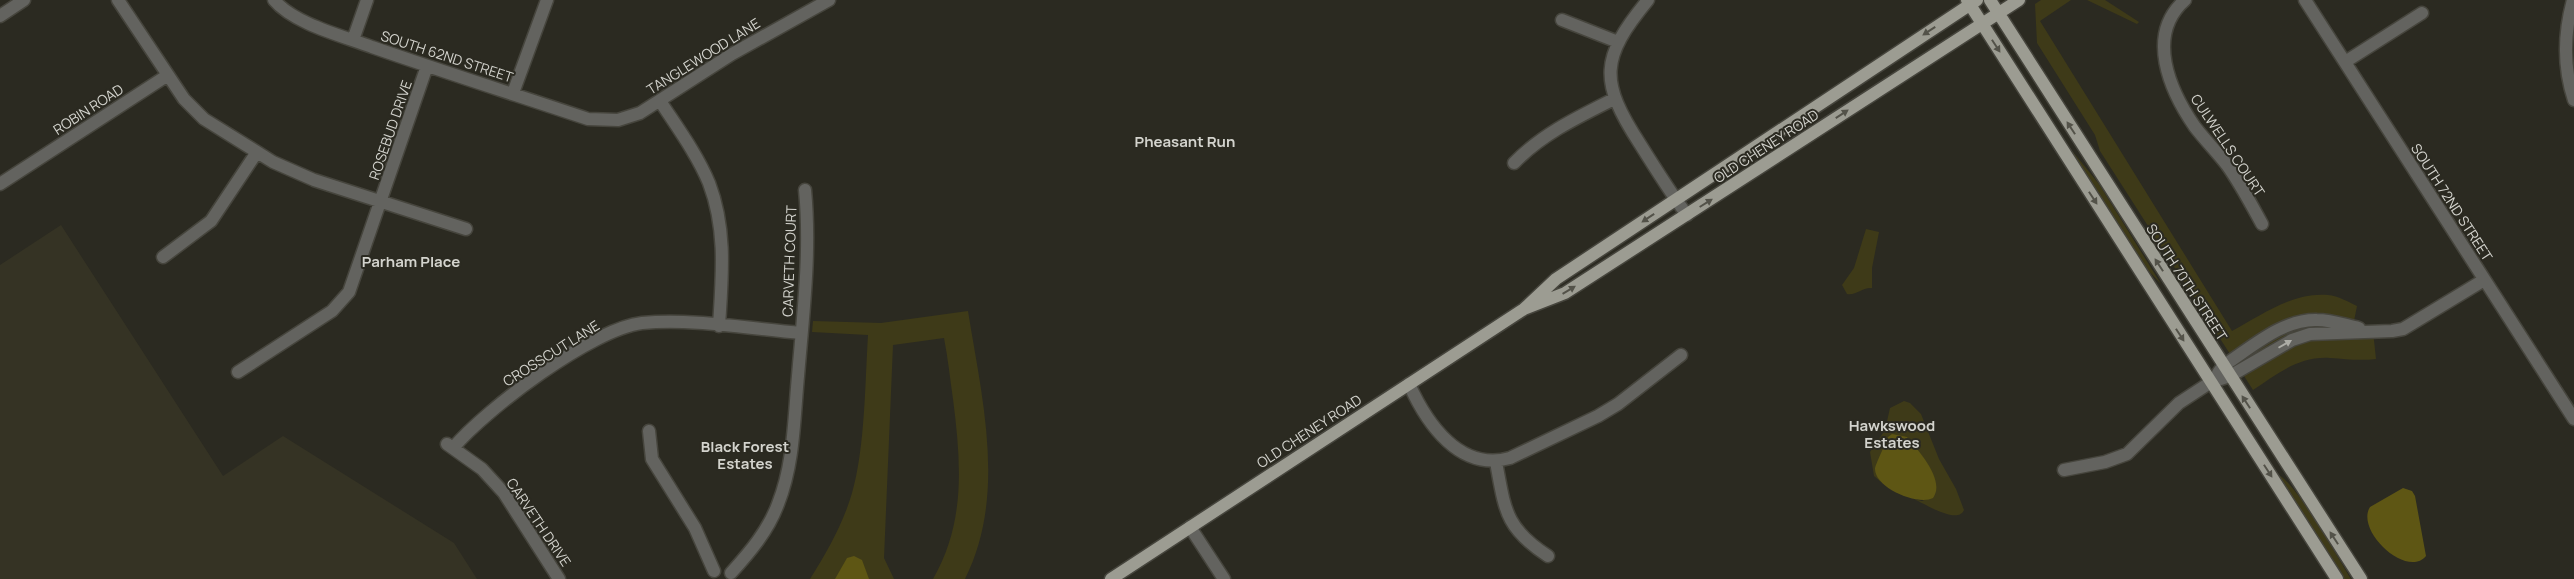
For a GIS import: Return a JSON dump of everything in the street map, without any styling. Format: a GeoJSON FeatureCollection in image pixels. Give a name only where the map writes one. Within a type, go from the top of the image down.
{"type":"FeatureCollection","features":[{"type":"Feature","properties":{"kind":"main road","name":"SOUTH 70TH STREET"},"geometry":{"type":"LineString","coordinates":[[1990,0],[2361,579]]}},
{"type":"Feature","properties":{"kind":"main road","name":"OLD CHENEY ROAD"},"geometry":{"type":"LineString","coordinates":[[1524,309],[1565,293],[2019,0]]}},
{"type":"Feature","properties":{"kind":"main road","name":"OLD CHENEY ROAD"},"geometry":{"type":"LineString","coordinates":[[1111,579],[1524,309],[1556,279],[1971,2]]}},
{"type":"Feature","properties":{"kind":"main road"},"geometry":{"type":"LineString","coordinates":[[1971,2],[1982,24],[2337,579]]}},
{"type":"Feature","properties":{"kind":"street"},"geometry":{"type":"LineString","coordinates":[[0,16],[24,0]]}},
{"type":"Feature","properties":{"kind":"street"},"geometry":{"type":"LineString","coordinates":[[118,0],[184,99],[204,119],[257,152],[314,180],[466,229]]}},
{"type":"Feature","properties":{"kind":"street","name":"SOUTH 62ND STREET"},"geometry":{"type":"LineString","coordinates":[[274,0],[288,13],[298,18],[427,66],[588,119],[618,120]]}},
{"type":"Feature","properties":{"kind":"street"},"geometry":{"type":"LineString","coordinates":[[353,40],[367,0]]}},
{"type":"Feature","properties":{"kind":"street"},"geometry":{"type":"LineString","coordinates":[[513,94],[547,0]]}},
{"type":"Feature","properties":{"kind":"street","name":"TANGLEWOOD LANE"},"geometry":{"type":"LineString","coordinates":[[618,120],[640,113],[732,54],[829,0]]}},
{"type":"Feature","properties":{"kind":"street"},"geometry":{"type":"LineString","coordinates":[[1648,0],[1625,28],[1618,42],[1610,77],[1614,99],[1623,118],[1687,214]]}},
{"type":"Feature","properties":{"kind":"street","name":"CULWELLS COURT"},"geometry":{"type":"LineString","coordinates":[[2185,0],[2170,19],[2164,39],[2163,54],[2168,73],[2190,119],[2228,167],[2262,224]]}},
{"type":"Feature","properties":{"kind":"street","name":"SOUTH 72ND STREET"},"geometry":{"type":"LineString","coordinates":[[2305,0],[2574,419]]}},
{"type":"Feature","properties":{"kind":"street"},"geometry":{"type":"LineString","coordinates":[[2573,0],[2566,31],[2566,52],[2574,100]]}},
{"type":"Feature","properties":{"kind":"street"},"geometry":{"type":"LineString","coordinates":[[2345,62],[2422,13]]}},
{"type":"Feature","properties":{"kind":"street"},"geometry":{"type":"LineString","coordinates":[[1562,20],[1618,42]]}},
{"type":"Feature","properties":{"kind":"street","name":"ROSEBUD DRIVE"},"geometry":{"type":"LineString","coordinates":[[238,372],[343,302],[354,282],[427,66]]}},
{"type":"Feature","properties":{"kind":"street","name":"ROBIN ROAD"},"geometry":{"type":"LineString","coordinates":[[0,184],[168,75]]}},
{"type":"Feature","properties":{"kind":"street"},"geometry":{"type":"LineString","coordinates":[[1514,163],[1527,150],[1547,135],[1614,99]]}},
{"type":"Feature","properties":{"kind":"street"},"geometry":{"type":"LineString","coordinates":[[660,101],[698,161],[714,200],[722,237],[724,259],[719,326]]}},
{"type":"Feature","properties":{"kind":"street"},"geometry":{"type":"LineString","coordinates":[[163,257],[211,221],[257,152]]}},
{"type":"Feature","properties":{"kind":"street","name":"CARVETH COURT"},"geometry":{"type":"LineString","coordinates":[[801,333],[808,229],[805,190]]}},
{"type":"Feature","properties":{"kind":"street"},"geometry":{"type":"LineString","coordinates":[[2064,470],[2105,462],[2128,454],[2172,408],[2227,371],[2302,336],[2392,331],[2408,327],[2484,280]]}},
{"type":"Feature","properties":{"kind":"street","name":"CROSSCUT LANE"},"geometry":{"type":"LineString","coordinates":[[450,446],[509,396],[599,338],[640,324],[680,322],[801,333]]}},
{"type":"Feature","properties":{"kind":"street"},"geometry":{"type":"LineString","coordinates":[[649,431],[652,459],[695,528],[711,575],[723,569],[732,576],[766,530],[778,506],[785,485],[790,460],[801,333]]}},
{"type":"Feature","properties":{"kind":"street"},"geometry":{"type":"LineString","coordinates":[[1409,384],[1417,400],[1453,447],[1473,459],[1496,462],[1510,458],[1598,416],[1618,404],[1681,355]]}},
{"type":"Feature","properties":{"kind":"street","name":"CARVETH DRIVE"},"geometry":{"type":"LineString","coordinates":[[450,446],[482,469],[504,493],[559,579]]}},
{"type":"Feature","properties":{"kind":"street"},"geometry":{"type":"LineString","coordinates":[[1496,462],[1506,511],[1511,524],[1526,542],[1548,556]]}},
{"type":"Feature","properties":{"kind":"street"},"geometry":{"type":"LineString","coordinates":[[1190,527],[1224,579]]}},
{"type":"Feature","properties":{"kind":"shaded area"},"geometry":{"type":"Polygon","coordinates":[[[2041,0],[2071,0],[2040,21],[2232,331],[2290,301],[2302,297],[2328,295],[2343,299],[2357,306],[2353,326],[2373,331],[2376,359],[2319,358],[2308,360],[2289,367],[2253,390],[2100,151],[2095,135],[2037,43],[2035,4],[2041,0]]]}},
{"type":"Feature","properties":{"kind":"shaded area"},"geometry":{"type":"Polygon","coordinates":[[[2087,0],[2105,0],[2139,22],[2137,24],[2087,0]]]}},
{"type":"Feature","properties":{"kind":"shaded area"},"geometry":{"type":"Polygon","coordinates":[[[2073,152],[2099,184],[2161,284],[2143,265],[2073,152]]]}},
{"type":"Feature","properties":{"kind":"shaded area"},"geometry":{"type":"Polygon","coordinates":[[[61,225],[223,476],[283,436],[454,543],[477,579],[0,579],[0,265],[61,225]]]}},
{"type":"Feature","properties":{"kind":"shaded area"},"geometry":{"type":"Polygon","coordinates":[[[1866,229],[1879,232],[1872,268],[1872,288],[1847,294],[1842,285],[1854,268],[1866,229]]]}},
{"type":"Feature","properties":{"kind":"shaded area"},"geometry":{"type":"Polygon","coordinates":[[[968,311],[984,412],[988,446],[988,480],[985,514],[978,547],[965,579],[933,579],[944,557],[951,536],[956,514],[958,491],[959,469],[956,422],[944,338],[893,345],[884,558],[894,579],[810,579],[839,527],[852,493],[860,456],[868,335],[812,332],[813,321],[881,323],[968,311]]]}},
{"type":"Feature","properties":{"kind":"shaded area"},"geometry":{"type":"Polygon","coordinates":[[[1904,401],[1910,403],[1921,414],[1939,459],[1956,489],[1964,510],[1961,514],[1955,515],[1941,512],[1914,499],[1922,501],[1935,495],[1936,487],[1932,471],[1907,437],[1887,441],[1877,466],[1881,482],[1874,476],[1870,452],[1885,430],[1890,408],[1904,401]]]}},
{"type":"Feature","properties":{"kind":"shaded area"},"geometry":{"type":"Polygon","coordinates":[[[1892,434],[1907,437],[1918,449],[1929,466],[1936,483],[1936,491],[1933,498],[1918,500],[1898,494],[1882,483],[1877,476],[1875,469],[1877,463],[1888,437],[1892,434]]]}},
{"type":"Feature","properties":{"kind":"shaded area"},"geometry":{"type":"Polygon","coordinates":[[[2277,474],[2295,491],[2305,505],[2351,579],[2343,579],[2277,474]]]}},
{"type":"Feature","properties":{"kind":"shaded area"},"geometry":{"type":"Polygon","coordinates":[[[2403,488],[2412,491],[2415,496],[2426,556],[2418,561],[2407,561],[2396,557],[2385,549],[2376,539],[2367,517],[2370,507],[2403,488]]]}},
{"type":"Feature","properties":{"kind":"shaded area"},"geometry":{"type":"Polygon","coordinates":[[[854,556],[862,560],[869,579],[835,579],[847,558],[854,556]]]}},
{"type":"Feature","properties":{"kind":"district","name":"Pheasant Run"},"geometry":{"type":"Point","coordinates":[1185,141]}},
{"type":"Feature","properties":{"kind":"district","name":"Parham Place"},"geometry":{"type":"Point","coordinates":[411,261]}},
{"type":"Feature","properties":{"kind":"district","name":"Hawkswood Estates"},"geometry":{"type":"Point","coordinates":[1892,434]}},
{"type":"Feature","properties":{"kind":"district","name":"Black Forest Estates"},"geometry":{"type":"Point","coordinates":[745,454]}}]}
